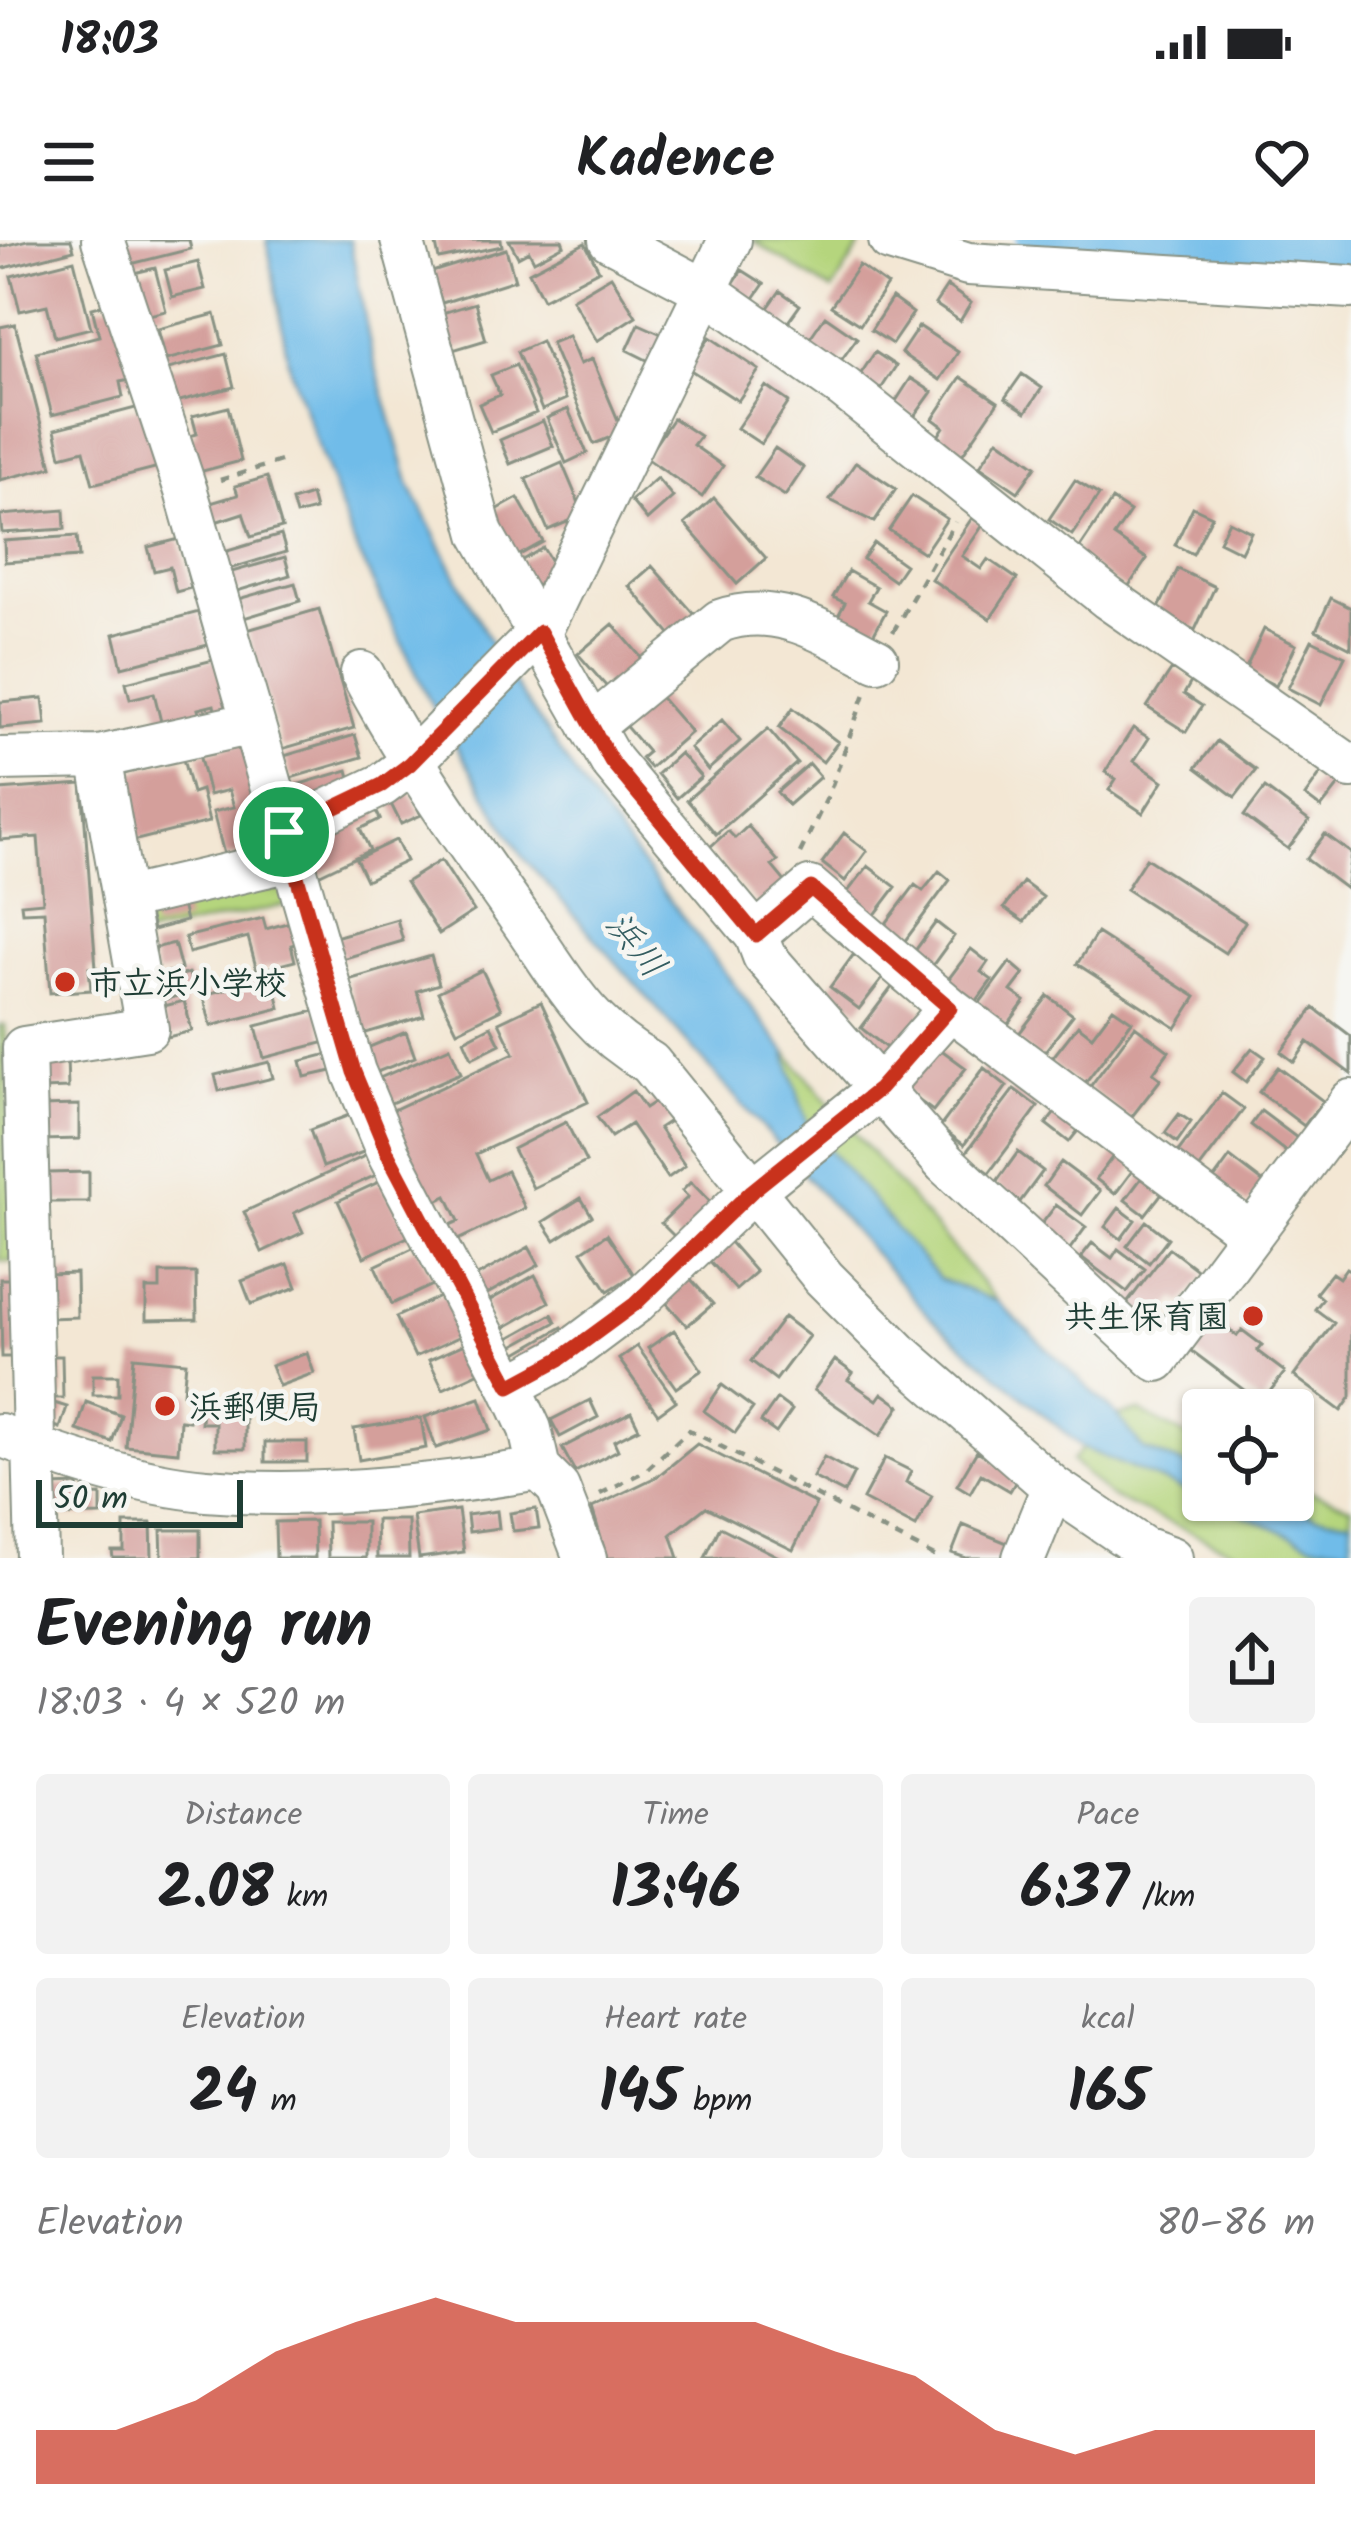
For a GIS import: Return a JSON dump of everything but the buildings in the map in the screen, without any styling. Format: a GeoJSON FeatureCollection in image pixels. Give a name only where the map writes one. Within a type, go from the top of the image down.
{"type":"FeatureCollection","features":[{"type":"Feature","properties":{"kind":"street"},"geometry":{"type":"LineString","coordinates":[[103,240],[186,491],[354,1072],[388,1154],[510,1386],[530,1429],[539,1469],[558,1488],[585,1558]]}},
{"type":"Feature","properties":{"kind":"street"},"geometry":{"type":"LineString","coordinates":[[402,240],[482,534],[591,727],[656,821],[756,935],[764,956],[945,1163],[1157,1360],[1351,1101]]}},
{"type":"Feature","properties":{"kind":"street"},"geometry":{"type":"LineString","coordinates":[[610,240],[705,290],[844,388],[1108,598],[1349,760]]}},
{"type":"Feature","properties":{"kind":"street"},"geometry":{"type":"LineString","coordinates":[[124,899],[287,846],[410,764],[540,632],[730,240]]}},
{"type":"Feature","properties":{"kind":"street"},"geometry":{"type":"LineString","coordinates":[[890,240],[1351,287]]}},
{"type":"Feature","properties":{"kind":"street"},"geometry":{"type":"LineString","coordinates":[[591,727],[720,621],[746,611],[793,618],[877,660]]}},
{"type":"Feature","properties":{"kind":"street"},"geometry":{"type":"LineString","coordinates":[[362,674],[410,764],[541,946],[561,985],[618,1044],[650,1064],[824,1278],[898,1352],[1053,1487],[1144,1547],[1171,1558]]}},
{"type":"Feature","properties":{"kind":"street"},"geometry":{"type":"LineString","coordinates":[[0,759],[99,757],[253,723]]}},
{"type":"Feature","properties":{"kind":"street"},"geometry":{"type":"LineString","coordinates":[[38,1558],[16,1441],[24,1048],[147,1029],[99,757]]}},
{"type":"Feature","properties":{"kind":"street"},"geometry":{"type":"LineString","coordinates":[[756,935],[811,888],[950,1008],[1250,1232]]}},
{"type":"Feature","properties":{"kind":"street"},"geometry":{"type":"LineString","coordinates":[[510,1386],[560,1359],[635,1304],[752,1191],[879,1089],[950,1008]]}},
{"type":"Feature","properties":{"kind":"street"},"geometry":{"type":"LineString","coordinates":[[16,1441],[202,1490],[267,1492],[461,1482],[539,1469]]}},
{"type":"Feature","properties":{"kind":"street"},"geometry":{"type":"LineString","coordinates":[[1024,1558],[1053,1487]]}},
{"type":"Feature","properties":{"kind":"path"},"geometry":{"type":"LineString","coordinates":[[186,491],[287,459]]}},
{"type":"Feature","properties":{"kind":"path"},"geometry":{"type":"LineString","coordinates":[[567,1510],[646,1471],[688,1430],[938,1558]]}},
{"type":"Feature","properties":{"kind":"green space"},"geometry":{"type":"Polygon","coordinates":[[[752,240],[864,240],[832,291],[752,240]]]}},
{"type":"Feature","properties":{"kind":"green space"},"geometry":{"type":"Polygon","coordinates":[[[287,872],[296,903],[144,936],[137,903],[287,872]]]}},
{"type":"Feature","properties":{"kind":"green space"},"geometry":{"type":"Polygon","coordinates":[[[5,1025],[12,1261],[0,1261],[0,1026],[5,1025]]]}},
{"type":"Feature","properties":{"kind":"green space"},"geometry":{"type":"Polygon","coordinates":[[[785,1051],[998,1302],[939,1279],[806,1124],[785,1051]]]}},
{"type":"Feature","properties":{"kind":"green space"},"geometry":{"type":"Polygon","coordinates":[[[1139,1411],[1182,1434],[1182,1464],[1143,1449],[1117,1416],[1139,1411]]]}},
{"type":"Feature","properties":{"kind":"green space"},"geometry":{"type":"Polygon","coordinates":[[[1083,1448],[1182,1489],[1182,1521],[1258,1521],[1313,1544],[1351,1548],[1351,1558],[1250,1558],[1109,1496],[1072,1461],[1083,1448]]]}},
{"type":"Feature","properties":{"kind":"green space"},"geometry":{"type":"Polygon","coordinates":[[[1314,1493],[1351,1506],[1351,1520],[1315,1516],[1314,1493]]]}},
{"type":"Feature","properties":{"kind":"water","name":"浜川"},"geometry":{"type":"Polygon","coordinates":[[[267,240],[350,240],[371,350],[410,486],[503,667],[592,799],[785,1051],[807,1124],[939,1279],[998,1302],[1117,1415],[1143,1449],[1182,1464],[1182,1489],[1083,1448],[931,1318],[523,857],[432,706],[351,537],[289,366],[267,240]]]}},
{"type":"Feature","properties":{"kind":"water"},"geometry":{"type":"Polygon","coordinates":[[[1314,1516],[1351,1520],[1351,1548],[1313,1544],[1258,1521],[1314,1521],[1314,1516]]]}},
{"type":"Feature","properties":{"kind":"waterway"},"geometry":{"type":"LineString","coordinates":[[1041,240],[1351,259]]}},
{"type":"Feature","properties":{"kind":"place","name":"市立浜小学校"},"geometry":{"type":"Point","coordinates":[65,982]}},
{"type":"Feature","properties":{"kind":"place","name":"共生保育園"},"geometry":{"type":"Point","coordinates":[1253,1316]}},
{"type":"Feature","properties":{"kind":"place","name":"浜郵便局"},"geometry":{"type":"Point","coordinates":[165,1406]}},
{"type":"Feature","properties":{"kind":"route"},"geometry":{"type":"LineString","coordinates":[[540,632],[611,761],[656,821],[756,935],[811,888],[950,1008],[879,1089],[752,1191],[635,1304],[560,1359],[510,1386],[388,1154],[354,1072],[284,832],[382,785],[410,764],[540,632]]}}]}
